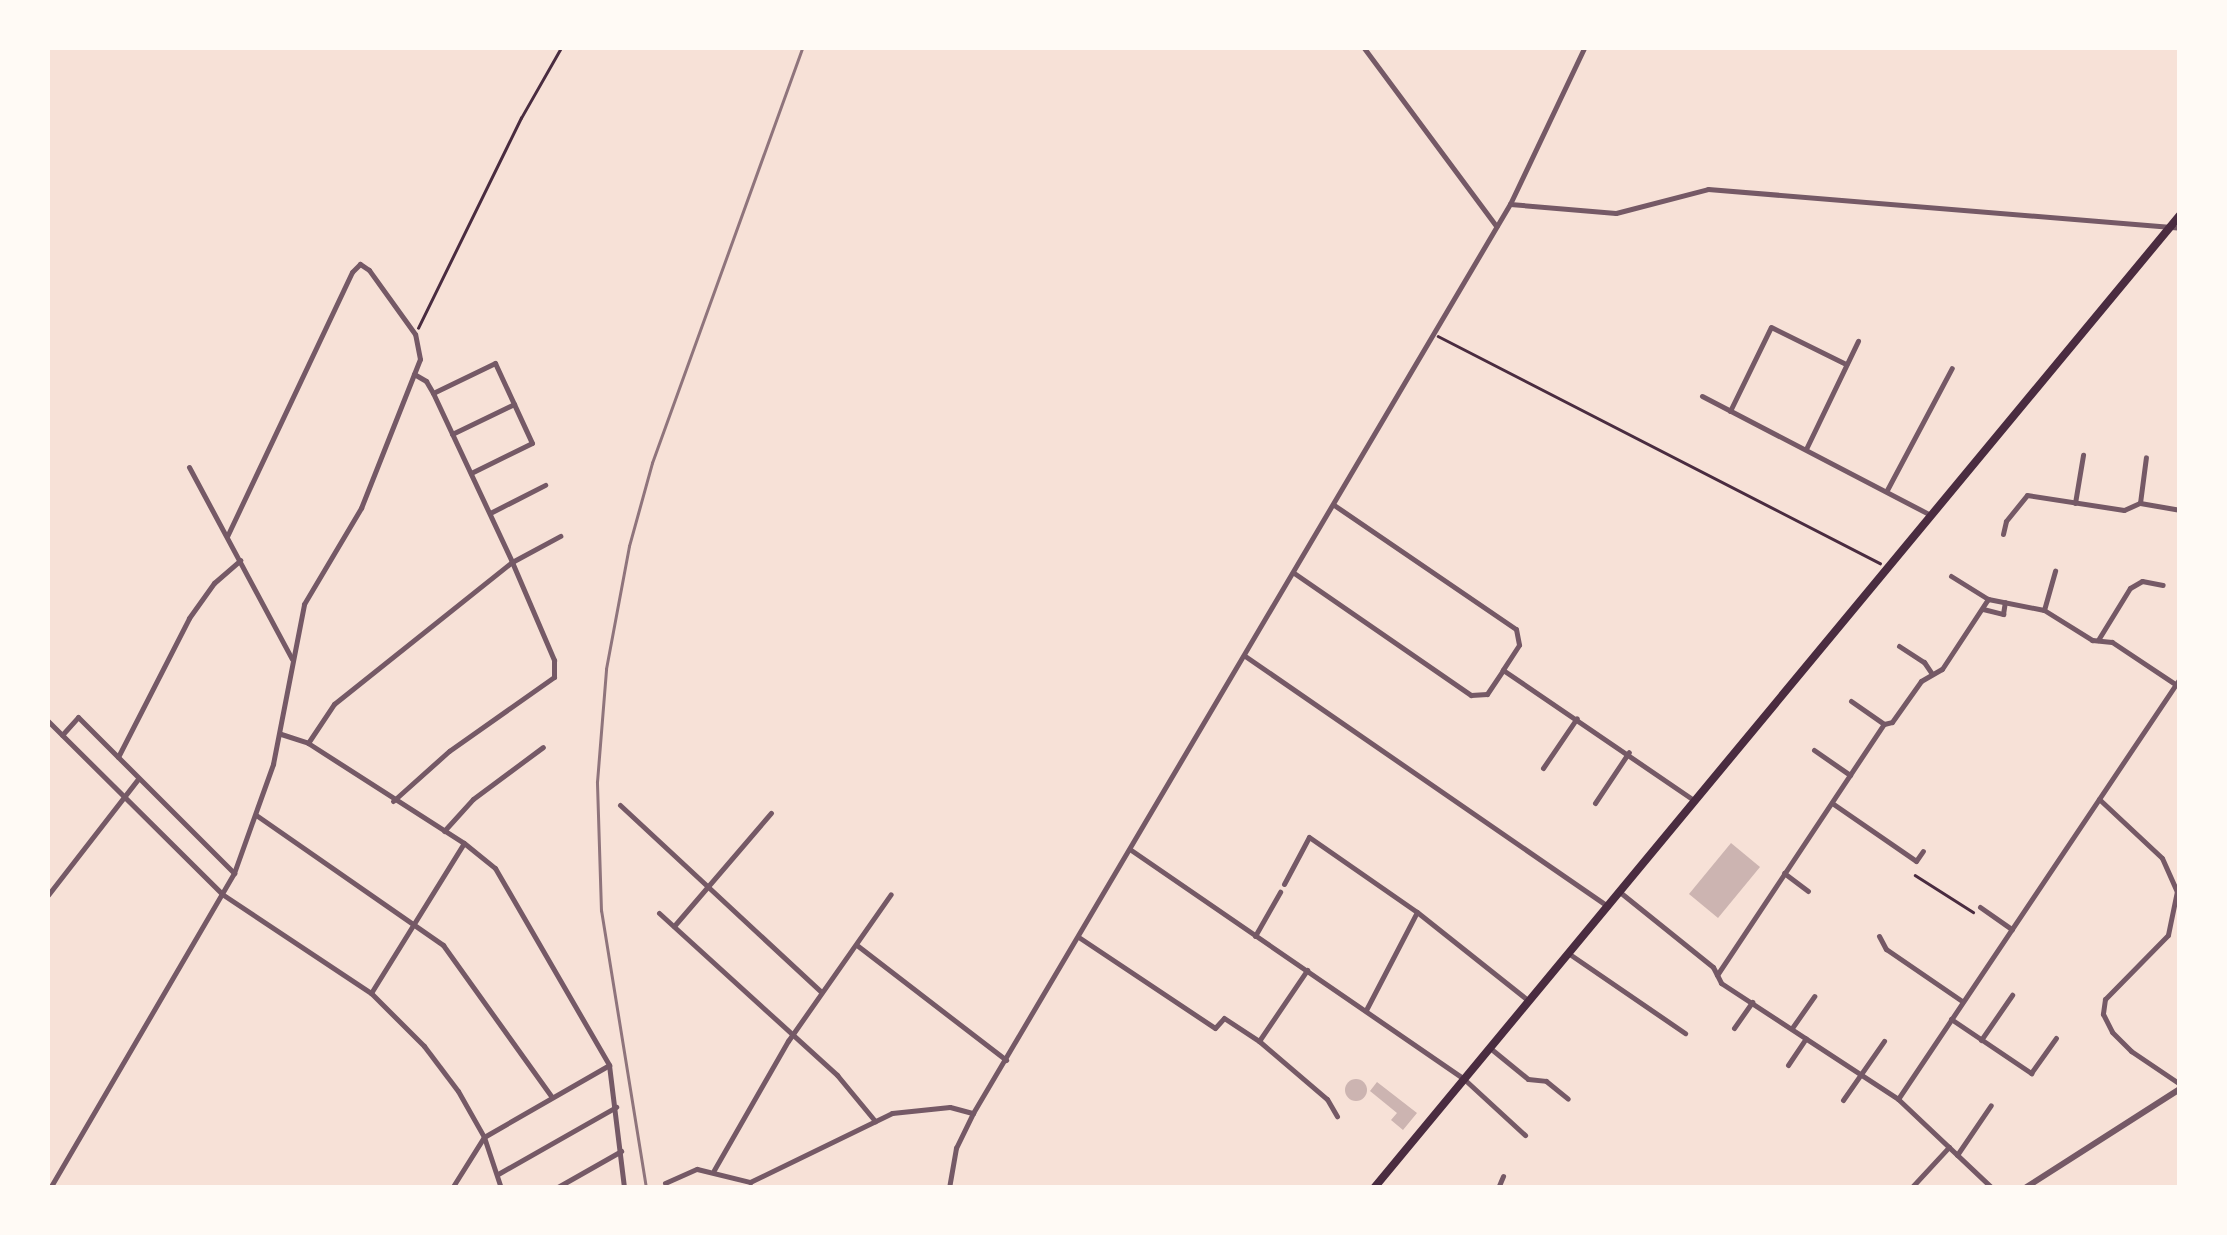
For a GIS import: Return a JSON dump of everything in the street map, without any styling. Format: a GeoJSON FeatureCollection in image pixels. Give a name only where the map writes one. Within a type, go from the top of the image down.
{"type":"FeatureCollection","features":[{"type":"Feature","properties":{"kind":"main road"},"geometry":{"type":"LineString","coordinates":[[1374,1188],[1931,514],[2175,226],[2180,215]]}},
{"type":"Feature","properties":{"kind":"street"},"geometry":{"type":"LineString","coordinates":[[1364,48],[1496,226]]}},
{"type":"Feature","properties":{"kind":"street"},"geometry":{"type":"LineString","coordinates":[[949,1188],[956,1148],[973,1113],[1080,938],[1510,204],[1584,48]]}},
{"type":"Feature","properties":{"kind":"street"},"geometry":{"type":"LineString","coordinates":[[1510,204],[1616,213],[1708,189],[2175,226]]}},
{"type":"Feature","properties":{"kind":"street"},"geometry":{"type":"LineString","coordinates":[[50,1188],[234,873],[280,734],[292,659],[309,593],[362,508],[420,359],[415,334],[369,270],[360,264],[352,272],[227,536]]}},
{"type":"Feature","properties":{"kind":"street"},"geometry":{"type":"LineString","coordinates":[[1730,410],[1771,327],[1846,364]]}},
{"type":"Feature","properties":{"kind":"street"},"geometry":{"type":"LineString","coordinates":[[1806,449],[1858,341]]}},
{"type":"Feature","properties":{"kind":"street"},"geometry":{"type":"LineString","coordinates":[[433,394],[495,363],[532,443],[470,473]]}},
{"type":"Feature","properties":{"kind":"street"},"geometry":{"type":"LineString","coordinates":[[1887,490],[1952,368]]}},
{"type":"Feature","properties":{"kind":"street"},"geometry":{"type":"LineString","coordinates":[[393,801],[449,750],[554,676],[554,660],[490,513],[426,380],[414,374]]}},
{"type":"Feature","properties":{"kind":"street"},"geometry":{"type":"LineString","coordinates":[[1702,396],[1931,514]]}},
{"type":"Feature","properties":{"kind":"street"},"geometry":{"type":"LineString","coordinates":[[452,434],[514,404]]}},
{"type":"Feature","properties":{"kind":"street"},"geometry":{"type":"LineString","coordinates":[[2075,503],[2084,455]]}},
{"type":"Feature","properties":{"kind":"street"},"geometry":{"type":"LineString","coordinates":[[2140,503],[2146,457]]}},
{"type":"Feature","properties":{"kind":"street"},"geometry":{"type":"LineString","coordinates":[[189,468],[292,659]]}},
{"type":"Feature","properties":{"kind":"street"},"geometry":{"type":"LineString","coordinates":[[490,513],[545,485]]}},
{"type":"Feature","properties":{"kind":"street"},"geometry":{"type":"LineString","coordinates":[[2004,534],[2006,521],[2027,496],[2124,510],[2140,503],[2180,510]]}},
{"type":"Feature","properties":{"kind":"street"},"geometry":{"type":"LineString","coordinates":[[1294,573],[1471,695],[1487,694],[1519,644],[1516,629],[1334,505]]}},
{"type":"Feature","properties":{"kind":"street"},"geometry":{"type":"LineString","coordinates":[[308,743],[334,704],[512,562],[560,536]]}},
{"type":"Feature","properties":{"kind":"street"},"geometry":{"type":"LineString","coordinates":[[118,758],[189,618],[214,583],[240,560]]}},
{"type":"Feature","properties":{"kind":"street"},"geometry":{"type":"LineString","coordinates":[[2044,610],[2055,571]]}},
{"type":"Feature","properties":{"kind":"street"},"geometry":{"type":"LineString","coordinates":[[1898,1099],[2177,681],[2112,642],[2092,640],[2044,610],[1988,599],[1951,576]]}},
{"type":"Feature","properties":{"kind":"street"},"geometry":{"type":"LineString","coordinates":[[2098,640],[2130,588],[2142,581],[2163,584]]}},
{"type":"Feature","properties":{"kind":"street"},"geometry":{"type":"LineString","coordinates":[[1717,976],[1884,724],[1892,722],[1921,680],[1942,670],[1988,599]]}},
{"type":"Feature","properties":{"kind":"street"},"geometry":{"type":"LineString","coordinates":[[1983,609],[2003,614],[2005,602]]}},
{"type":"Feature","properties":{"kind":"street"},"geometry":{"type":"LineString","coordinates":[[1898,646],[1924,662],[1932,674]]}},
{"type":"Feature","properties":{"kind":"street"},"geometry":{"type":"LineString","coordinates":[[1245,656],[1608,906]]}},
{"type":"Feature","properties":{"kind":"street"},"geometry":{"type":"LineString","coordinates":[[1503,670],[1695,800]]}},
{"type":"Feature","properties":{"kind":"street"},"geometry":{"type":"LineString","coordinates":[[1850,701],[1884,724]]}},
{"type":"Feature","properties":{"kind":"street"},"geometry":{"type":"LineString","coordinates":[[62,735],[78,718],[234,873]]}},
{"type":"Feature","properties":{"kind":"street"},"geometry":{"type":"LineString","coordinates":[[1543,768],[1577,718]]}},
{"type":"Feature","properties":{"kind":"street"},"geometry":{"type":"LineString","coordinates":[[48,723],[222,894],[371,993],[424,1046],[458,1091],[484,1136],[501,1188]]}},
{"type":"Feature","properties":{"kind":"street"},"geometry":{"type":"LineString","coordinates":[[280,734],[308,743],[464,843],[495,868],[609,1065],[624,1188]]}},
{"type":"Feature","properties":{"kind":"street"},"geometry":{"type":"LineString","coordinates":[[444,831],[472,800],[543,748]]}},
{"type":"Feature","properties":{"kind":"street"},"geometry":{"type":"LineString","coordinates":[[1814,750],[1850,775]]}},
{"type":"Feature","properties":{"kind":"street"},"geometry":{"type":"LineString","coordinates":[[1595,803],[1629,752]]}},
{"type":"Feature","properties":{"kind":"street"},"geometry":{"type":"LineString","coordinates":[[48,895],[138,778]]}},
{"type":"Feature","properties":{"kind":"street"},"geometry":{"type":"LineString","coordinates":[[2025,1188],[2179,1090],[2131,1051],[2102,1014],[2105,999],[2168,934],[2177,881],[2162,858],[2099,799]]}},
{"type":"Feature","properties":{"kind":"street"},"geometry":{"type":"LineString","coordinates":[[1832,802],[1916,861],[1923,851]]}},
{"type":"Feature","properties":{"kind":"street"},"geometry":{"type":"LineString","coordinates":[[620,805],[821,992]]}},
{"type":"Feature","properties":{"kind":"street"},"geometry":{"type":"LineString","coordinates":[[674,926],[771,813]]}},
{"type":"Feature","properties":{"kind":"street"},"geometry":{"type":"LineString","coordinates":[[256,814],[443,945],[552,1096]]}},
{"type":"Feature","properties":{"kind":"street"},"geometry":{"type":"LineString","coordinates":[[1284,884],[1309,837],[1417,912],[1529,1001]]}},
{"type":"Feature","properties":{"kind":"street"},"geometry":{"type":"LineString","coordinates":[[371,993],[464,843]]}},
{"type":"Feature","properties":{"kind":"street"},"geometry":{"type":"LineString","coordinates":[[1130,850],[1464,1079],[1525,1135]]}},
{"type":"Feature","properties":{"kind":"street"},"geometry":{"type":"LineString","coordinates":[[1784,873],[1808,891]]}},
{"type":"Feature","properties":{"kind":"street"},"geometry":{"type":"LineString","coordinates":[[1619,891],[1664,924],[1717,976],[1898,1099],[1992,1188]]}},
{"type":"Feature","properties":{"kind":"street"},"geometry":{"type":"LineString","coordinates":[[1255,936],[1280,892]]}},
{"type":"Feature","properties":{"kind":"street"},"geometry":{"type":"LineString","coordinates":[[714,1170],[750,1101],[792,1035],[891,894]]}},
{"type":"Feature","properties":{"kind":"street"},"geometry":{"type":"LineString","coordinates":[[1980,907],[2012,929]]}},
{"type":"Feature","properties":{"kind":"street"},"geometry":{"type":"LineString","coordinates":[[1366,1010],[1417,912]]}},
{"type":"Feature","properties":{"kind":"street"},"geometry":{"type":"LineString","coordinates":[[659,913],[852,1090],[875,1120]]}},
{"type":"Feature","properties":{"kind":"street"},"geometry":{"type":"LineString","coordinates":[[1879,936],[1886,949],[1962,1002]]}},
{"type":"Feature","properties":{"kind":"street"},"geometry":{"type":"LineString","coordinates":[[1080,938],[1216,1028],[1224,1018],[1258,1041],[1327,1100],[1337,1116]]}},
{"type":"Feature","properties":{"kind":"street"},"geometry":{"type":"LineString","coordinates":[[858,946],[1006,1060]]}},
{"type":"Feature","properties":{"kind":"street"},"geometry":{"type":"LineString","coordinates":[[1568,953],[1685,1033]]}},
{"type":"Feature","properties":{"kind":"street"},"geometry":{"type":"LineString","coordinates":[[1258,1041],[1307,970]]}},
{"type":"Feature","properties":{"kind":"street"},"geometry":{"type":"LineString","coordinates":[[1981,1040],[2012,995]]}},
{"type":"Feature","properties":{"kind":"street"},"geometry":{"type":"LineString","coordinates":[[1792,1028],[1814,996]]}},
{"type":"Feature","properties":{"kind":"street"},"geometry":{"type":"LineString","coordinates":[[1734,1028],[1752,1002]]}},
{"type":"Feature","properties":{"kind":"street"},"geometry":{"type":"LineString","coordinates":[[1951,1019],[2030,1073],[2056,1038]]}},
{"type":"Feature","properties":{"kind":"street"},"geometry":{"type":"LineString","coordinates":[[1788,1065],[1807,1038]]}},
{"type":"Feature","properties":{"kind":"street"},"geometry":{"type":"LineString","coordinates":[[1843,1100],[1884,1041]]}},
{"type":"Feature","properties":{"kind":"street"},"geometry":{"type":"LineString","coordinates":[[1490,1048],[1528,1079],[1546,1082],[1568,1099]]}},
{"type":"Feature","properties":{"kind":"street"},"geometry":{"type":"LineString","coordinates":[[452,1188],[484,1136],[609,1065]]}},
{"type":"Feature","properties":{"kind":"street"},"geometry":{"type":"LineString","coordinates":[[1957,1155],[1991,1104]]}},
{"type":"Feature","properties":{"kind":"street"},"geometry":{"type":"LineString","coordinates":[[665,1184],[697,1169],[714,1170],[750,1182],[760,1180],[875,1120],[918,1108],[950,1107],[973,1113]]}},
{"type":"Feature","properties":{"kind":"street"},"geometry":{"type":"LineString","coordinates":[[498,1174],[616,1108]]}},
{"type":"Feature","properties":{"kind":"street"},"geometry":{"type":"LineString","coordinates":[[1910,1188],[1949,1148]]}},
{"type":"Feature","properties":{"kind":"street"},"geometry":{"type":"LineString","coordinates":[[556,1188],[621,1152]]}},
{"type":"Feature","properties":{"kind":"street"},"geometry":{"type":"LineString","coordinates":[[1498,1188],[1503,1176]]}},
{"type":"Feature","properties":{"kind":"path"},"geometry":{"type":"LineString","coordinates":[[415,334],[521,118],[562,48]]}},
{"type":"Feature","properties":{"kind":"path"},"geometry":{"type":"LineString","coordinates":[[1432,333],[1887,568]]}},
{"type":"Feature","properties":{"kind":"path"},"geometry":{"type":"LineString","coordinates":[[1915,875],[1973,912],[1980,907]]}},
{"type":"Feature","properties":{"kind":"building"},"geometry":{"type":"Polygon","coordinates":[[[1731,843],[1760,867],[1718,918],[1689,894],[1731,843]]]}},
{"type":"Feature","properties":{"kind":"building"},"geometry":{"type":"Polygon","coordinates":[[[1356,1079],[1364,1082],[1364,1098],[1356,1101],[1348,1098],[1345,1090],[1348,1082],[1356,1079]]]}},
{"type":"Feature","properties":{"kind":"building"},"geometry":{"type":"Polygon","coordinates":[[[1377,1082],[1417,1113],[1403,1130],[1391,1120],[1397,1113],[1370,1091],[1377,1082]]]}},
{"type":"Feature","properties":{"kind":"railway"},"geometry":{"type":"LineString","coordinates":[[646,1188],[601,911],[597,782],[606,669],[629,546],[652,463],[802,48]]}}]}
